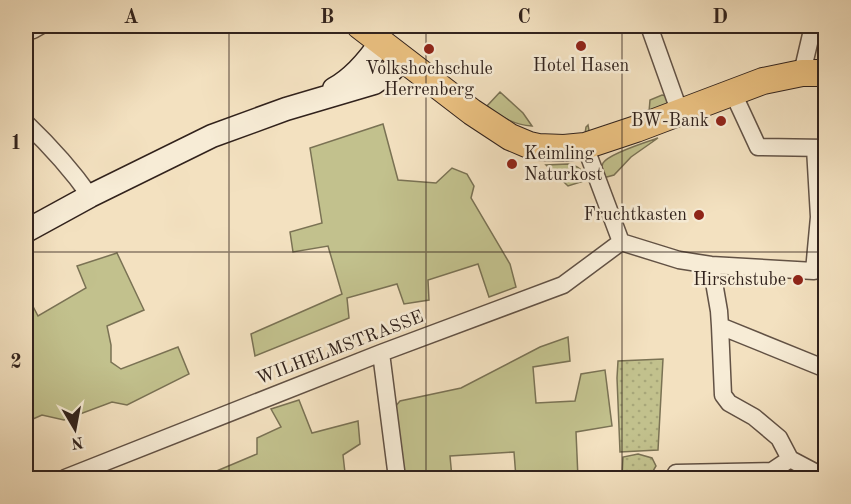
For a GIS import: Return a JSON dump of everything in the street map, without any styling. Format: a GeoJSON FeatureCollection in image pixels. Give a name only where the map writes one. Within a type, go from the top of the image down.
{"type":"FeatureCollection","features":[{"type":"Feature","properties":{"kind":"main road"},"geometry":{"type":"LineString","coordinates":[[360,26],[472,112],[510,137],[538,147],[585,146],[764,81],[814,73]]}},
{"type":"Feature","properties":{"kind":"main road"},"geometry":{"type":"LineString","coordinates":[[312,102],[340,86],[364,66],[381,42]]}},
{"type":"Feature","properties":{"kind":"main road"},"geometry":{"type":"LineString","coordinates":[[26,231],[90,196],[212,136],[286,109],[374,83],[391,71],[402,58]]}},
{"type":"Feature","properties":{"kind":"street"},"geometry":{"type":"LineString","coordinates":[[28,26],[33,30],[40,26]]}},
{"type":"Feature","properties":{"kind":"street"},"geometry":{"type":"LineString","coordinates":[[649,26],[680,113]]}},
{"type":"Feature","properties":{"kind":"street"},"geometry":{"type":"LineString","coordinates":[[812,30],[814,73]]}},
{"type":"Feature","properties":{"kind":"street"},"geometry":{"type":"LineString","coordinates":[[585,146],[621,242],[679,260],[711,265],[814,271],[822,217],[820,148],[758,147],[733,93]]}},
{"type":"Feature","properties":{"kind":"street"},"geometry":{"type":"LineString","coordinates":[[26,123],[69,168],[90,196]]}},
{"type":"Feature","properties":{"kind":"street","name":"WILHELMSTRASSE"},"geometry":{"type":"LineString","coordinates":[[65,478],[381,353],[563,285],[621,242]]}},
{"type":"Feature","properties":{"kind":"street"},"geometry":{"type":"LineString","coordinates":[[711,265],[719,310],[723,395],[729,403],[754,417],[779,438],[790,459],[825,478]]}},
{"type":"Feature","properties":{"kind":"street"},"geometry":{"type":"LineString","coordinates":[[720,326],[825,369]]}},
{"type":"Feature","properties":{"kind":"street"},"geometry":{"type":"LineString","coordinates":[[381,353],[397,478]]}},
{"type":"Feature","properties":{"kind":"street"},"geometry":{"type":"LineString","coordinates":[[676,473],[772,471],[790,459]]}},
{"type":"Feature","properties":{"kind":"shaded area"},"geometry":{"type":"Polygon","coordinates":[[[500,92],[523,113],[532,126],[508,120],[487,106],[500,92]]]}},
{"type":"Feature","properties":{"kind":"shaded area"},"geometry":{"type":"Polygon","coordinates":[[[662,95],[670,100],[667,109],[594,138],[587,137],[585,134],[588,125],[590,136],[649,112],[650,100],[662,95]]]}},
{"type":"Feature","properties":{"kind":"shaded area"},"geometry":{"type":"Polygon","coordinates":[[[383,124],[398,180],[436,183],[452,168],[467,174],[474,186],[471,198],[510,264],[516,287],[489,297],[478,264],[428,280],[429,300],[404,304],[397,284],[347,298],[349,318],[255,356],[251,334],[342,294],[328,246],[293,252],[290,232],[322,223],[310,148],[383,124]]]}},
{"type":"Feature","properties":{"kind":"shaded area"},"geometry":{"type":"Polygon","coordinates":[[[658,138],[631,157],[614,175],[603,178],[602,166],[606,160],[658,138]]]}},
{"type":"Feature","properties":{"kind":"shaded area"},"geometry":{"type":"Polygon","coordinates":[[[568,164],[580,169],[587,180],[568,186],[546,165],[568,164]]]}},
{"type":"Feature","properties":{"kind":"shaded area"},"geometry":{"type":"Polygon","coordinates":[[[117,253],[144,310],[107,326],[111,345],[111,362],[121,369],[178,347],[189,374],[127,405],[112,402],[64,420],[42,415],[26,422],[26,293],[38,316],[86,288],[77,266],[117,253]]]}},
{"type":"Feature","properties":{"kind":"shaded area"},"geometry":{"type":"Polygon","coordinates":[[[568,337],[570,361],[533,367],[536,403],[575,401],[581,374],[605,370],[612,426],[576,432],[578,478],[516,478],[514,452],[450,456],[452,478],[402,478],[394,408],[400,401],[461,388],[540,347],[568,337]]]}},
{"type":"Feature","properties":{"kind":"shaded area"},"geometry":{"type":"Polygon","coordinates":[[[663,359],[658,450],[620,452],[618,361],[663,359]]]}},
{"type":"Feature","properties":{"kind":"shaded area"},"geometry":{"type":"Polygon","coordinates":[[[299,400],[312,433],[358,421],[360,444],[343,455],[345,473],[323,478],[200,478],[257,454],[257,438],[281,427],[271,409],[299,400]]]}},
{"type":"Feature","properties":{"kind":"shaded area"},"geometry":{"type":"Polygon","coordinates":[[[638,454],[652,458],[656,466],[649,478],[622,478],[623,457],[638,454]]]}},
{"type":"Feature","properties":{"kind":"place","name":"Hotel Hasen"},"geometry":{"type":"Point","coordinates":[581,46]}},
{"type":"Feature","properties":{"kind":"place","name":"Volkshochschule Herrenberg"},"geometry":{"type":"Point","coordinates":[429,49]}},
{"type":"Feature","properties":{"kind":"place","name":"BW-Bank"},"geometry":{"type":"Point","coordinates":[721,121]}},
{"type":"Feature","properties":{"kind":"place","name":"Keimling Naturkost"},"geometry":{"type":"Point","coordinates":[512,164]}},
{"type":"Feature","properties":{"kind":"place","name":"Fruchtkasten"},"geometry":{"type":"Point","coordinates":[699,215]}},
{"type":"Feature","properties":{"kind":"place","name":"Hirschstube"},"geometry":{"type":"Point","coordinates":[798,280]}}]}
